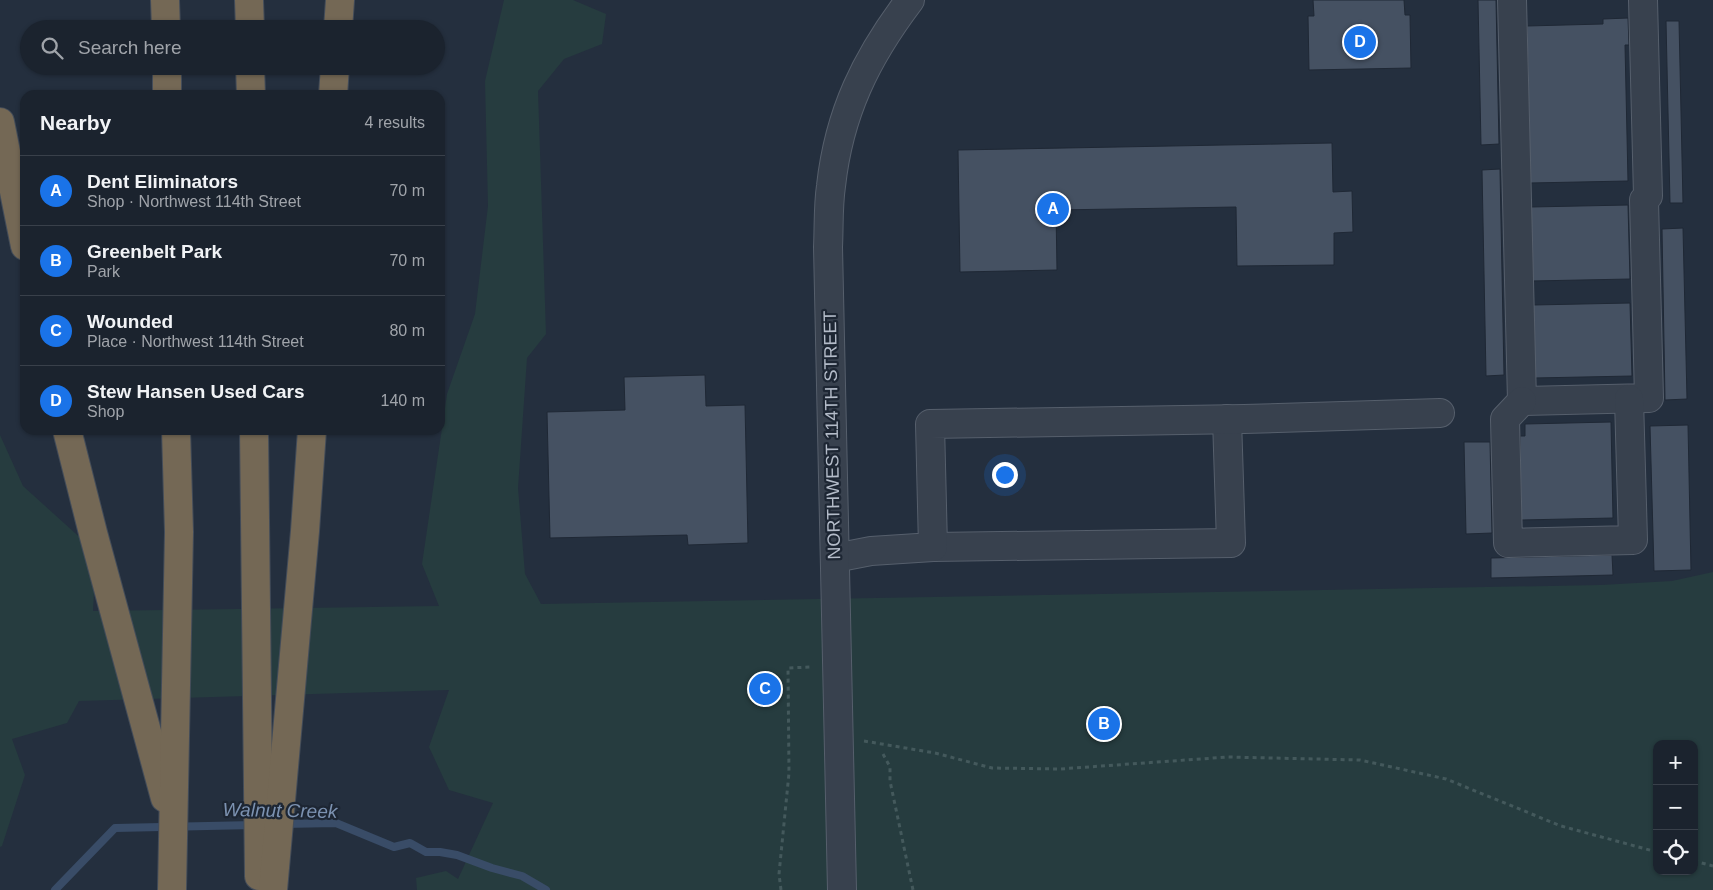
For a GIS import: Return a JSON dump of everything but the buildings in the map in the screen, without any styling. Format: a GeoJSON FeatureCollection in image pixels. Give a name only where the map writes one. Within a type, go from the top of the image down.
{"type":"FeatureCollection","features":[{"type":"Feature","properties":{"kind":"highway"},"geometry":{"type":"LineString","coordinates":[[165,0],[166,20]]}},
{"type":"Feature","properties":{"kind":"highway"},"geometry":{"type":"LineString","coordinates":[[249,0],[250,20]]}},
{"type":"Feature","properties":{"kind":"highway"},"geometry":{"type":"LineString","coordinates":[[339,20],[340,0]]}},
{"type":"Feature","properties":{"kind":"highway"},"geometry":{"type":"LineString","coordinates":[[167,75],[167,90]]}},
{"type":"Feature","properties":{"kind":"highway"},"geometry":{"type":"LineString","coordinates":[[250,75],[251,90]]}},
{"type":"Feature","properties":{"kind":"highway"},"geometry":{"type":"LineString","coordinates":[[333,90],[334,75]]}},
{"type":"Feature","properties":{"kind":"highway"},"geometry":{"type":"LineString","coordinates":[[0,122],[20,221]]}},
{"type":"Feature","properties":{"kind":"highway"},"geometry":{"type":"LineString","coordinates":[[68,435],[93,533],[174,829]]}},
{"type":"Feature","properties":{"kind":"highway"},"geometry":{"type":"LineString","coordinates":[[172,890],[179,532],[176,435]]}},
{"type":"Feature","properties":{"kind":"highway"},"geometry":{"type":"LineString","coordinates":[[254,435],[259,890]]}},
{"type":"Feature","properties":{"kind":"highway"},"geometry":{"type":"LineString","coordinates":[[273,890],[312,435]]}},
{"type":"Feature","properties":{"kind":"street","name":"NORTHWEST 114TH STREET"},"geometry":{"type":"LineString","coordinates":[[842,890],[828,247],[831,187],[838,142],[851,101],[869,60],[889,28],[910,0]]}},
{"type":"Feature","properties":{"kind":"street"},"geometry":{"type":"LineString","coordinates":[[1512,0],[1522,401],[1505,419],[1508,543],[1633,540],[1630,399]]}},
{"type":"Feature","properties":{"kind":"street"},"geometry":{"type":"LineString","coordinates":[[1522,401],[1649,398],[1644,200],[1648,196],[1643,0]]}},
{"type":"Feature","properties":{"kind":"street"},"geometry":{"type":"LineString","coordinates":[[933,547],[930,424],[1227,419],[1440,412]]}},
{"type":"Feature","properties":{"kind":"street"},"geometry":{"type":"LineString","coordinates":[[835,558],[871,551],[933,547],[1232,543],[1227,419]]}},
{"type":"Feature","properties":{"kind":"path"},"geometry":{"type":"LineString","coordinates":[[780,890],[779,874],[789,773],[788,668]]}},
{"type":"Feature","properties":{"kind":"path"},"geometry":{"type":"LineString","coordinates":[[839,739],[935,753],[992,768],[1060,769],[1228,757],[1360,760],[1446,779],[1561,826],[1653,851]]}},
{"type":"Feature","properties":{"kind":"path"},"geometry":{"type":"LineString","coordinates":[[883,754],[890,767],[890,781],[913,890]]}},
{"type":"Feature","properties":{"kind":"path"},"geometry":{"type":"LineString","coordinates":[[1698,862],[1713,866]]}},
{"type":"Feature","properties":{"kind":"green space"},"geometry":{"type":"Polygon","coordinates":[[[504,0],[573,0],[606,14],[602,44],[564,59],[538,91],[546,334],[527,358],[518,488],[525,574],[541,604],[1601,585],[1672,581],[1713,572],[1713,890],[417,890],[416,878],[446,871],[458,879],[493,803],[449,790],[429,747],[449,690],[79,701],[67,723],[12,739],[25,775],[2,846],[0,847],[0,435],[23,486],[96,552],[93,611],[439,606],[422,564],[441,435],[445,435],[447,394],[475,314],[488,206],[485,81],[504,0]]]}},
{"type":"Feature","properties":{"kind":"waterway","name":"Walnut Creek"},"geometry":{"type":"LineString","coordinates":[[283,824],[336,823],[394,847],[410,843],[426,852],[457,855],[492,868],[522,876],[546,890]]}},
{"type":"Feature","properties":{"kind":"waterway","name":"Walnut Creek"},"geometry":{"type":"LineString","coordinates":[[55,890],[115,828],[254,825]]}},
{"type":"Feature","properties":{"kind":"place","name":"Stew Hansen Used Cars"},"geometry":{"type":"Point","coordinates":[1360,42]}},
{"type":"Feature","properties":{"kind":"place","name":"Dent Eliminators"},"geometry":{"type":"Point","coordinates":[1053,209]}},
{"type":"Feature","properties":{"kind":"place","name":"Wounded"},"geometry":{"type":"Point","coordinates":[765,689]}},
{"type":"Feature","properties":{"kind":"place","name":"Greenbelt Park"},"geometry":{"type":"Point","coordinates":[1104,724]}}]}
